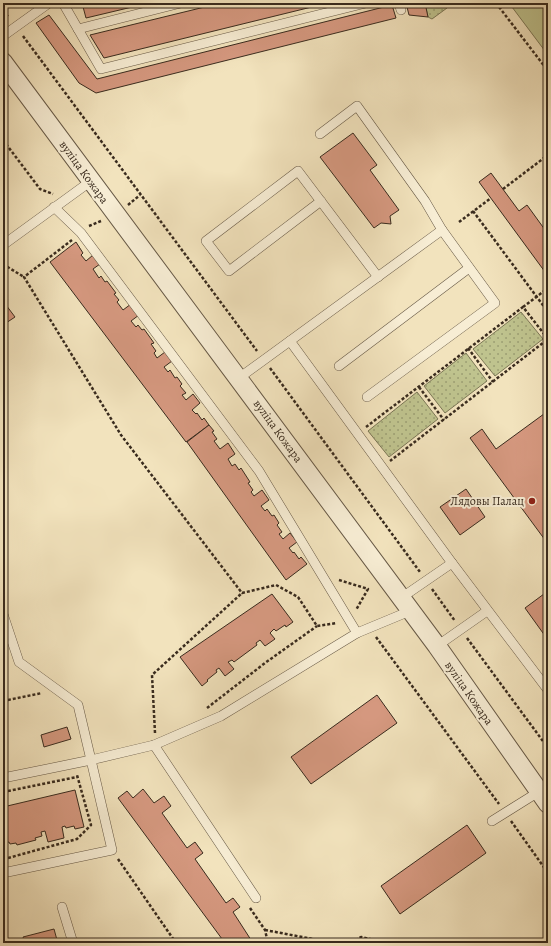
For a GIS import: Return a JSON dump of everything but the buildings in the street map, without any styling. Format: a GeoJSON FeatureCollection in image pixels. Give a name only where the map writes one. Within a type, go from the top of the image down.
{"type":"FeatureCollection","features":[{"type":"Feature","properties":{"kind":"street","name":"вуліца Кожара"},"geometry":{"type":"LineString","coordinates":[[3,62],[437,646],[544,798]]}},
{"type":"Feature","properties":{"kind":"lane"},"geometry":{"type":"LineString","coordinates":[[3,36],[49,3]]}},
{"type":"Feature","properties":{"kind":"lane"},"geometry":{"type":"LineString","coordinates":[[63,3],[101,69],[366,3]]}},
{"type":"Feature","properties":{"kind":"lane"},"geometry":{"type":"LineString","coordinates":[[78,29],[181,3]]}},
{"type":"Feature","properties":{"kind":"lane"},"geometry":{"type":"LineString","coordinates":[[320,134],[357,106],[425,201],[442,230],[495,303],[366,397]]}},
{"type":"Feature","properties":{"kind":"lane"},"geometry":{"type":"LineString","coordinates":[[321,201],[229,271],[206,241],[298,171],[321,201],[378,276]]}},
{"type":"Feature","properties":{"kind":"lane"},"geometry":{"type":"LineString","coordinates":[[3,245],[91,181]]}},
{"type":"Feature","properties":{"kind":"lane"},"geometry":{"type":"LineString","coordinates":[[54,207],[81,233],[259,471],[357,633]]}},
{"type":"Feature","properties":{"kind":"lane"},"geometry":{"type":"LineString","coordinates":[[239,378],[442,230]]}},
{"type":"Feature","properties":{"kind":"lane"},"geometry":{"type":"LineString","coordinates":[[339,366],[470,268]]}},
{"type":"Feature","properties":{"kind":"lane"},"geometry":{"type":"LineString","coordinates":[[290,341],[487,611],[548,690]]}},
{"type":"Feature","properties":{"kind":"lane"},"geometry":{"type":"LineString","coordinates":[[3,778],[91,760],[154,745],[220,716],[357,633],[370,628],[406,604],[426,580],[452,563]]}},
{"type":"Feature","properties":{"kind":"lane"},"geometry":{"type":"LineString","coordinates":[[437,646],[487,611]]}},
{"type":"Feature","properties":{"kind":"lane"},"geometry":{"type":"LineString","coordinates":[[3,614],[19,662],[78,705],[112,850],[3,874]]}},
{"type":"Feature","properties":{"kind":"lane"},"geometry":{"type":"LineString","coordinates":[[154,745],[256,898]]}},
{"type":"Feature","properties":{"kind":"lane"},"geometry":{"type":"LineString","coordinates":[[492,821],[505,812],[544,798]]}},
{"type":"Feature","properties":{"kind":"lane"},"geometry":{"type":"LineString","coordinates":[[62,907],[73,943]]}},
{"type":"Feature","properties":{"kind":"path"},"geometry":{"type":"LineString","coordinates":[[496,3],[548,71]]}},
{"type":"Feature","properties":{"kind":"path"},"geometry":{"type":"LineString","coordinates":[[3,10],[264,360],[548,748]]}},
{"type":"Feature","properties":{"kind":"path"},"geometry":{"type":"LineString","coordinates":[[503,189],[548,156]]}},
{"type":"Feature","properties":{"kind":"path"},"geometry":{"type":"LineString","coordinates":[[24,277],[90,226],[116,215],[140,195]]}},
{"type":"Feature","properties":{"kind":"path"},"geometry":{"type":"LineString","coordinates":[[459,222],[491,198]]}},
{"type":"Feature","properties":{"kind":"path"},"geometry":{"type":"LineString","coordinates":[[473,211],[548,312]]}},
{"type":"Feature","properties":{"kind":"path"},"geometry":{"type":"LineString","coordinates":[[3,268],[6,266],[24,277],[121,435],[242,593]]}},
{"type":"Feature","properties":{"kind":"path"},"geometry":{"type":"LineString","coordinates":[[358,433],[548,288]]}},
{"type":"Feature","properties":{"kind":"path"},"geometry":{"type":"LineString","coordinates":[[382,467],[548,339],[523,307]]}},
{"type":"Feature","properties":{"kind":"path"},"geometry":{"type":"LineString","coordinates":[[468,348],[493,382]]}},
{"type":"Feature","properties":{"kind":"path"},"geometry":{"type":"LineString","coordinates":[[419,387],[444,420]]}},
{"type":"Feature","properties":{"kind":"path"},"geometry":{"type":"LineString","coordinates":[[155,733],[152,675],[242,593],[276,585],[298,596],[317,626],[349,621],[368,589]]}},
{"type":"Feature","properties":{"kind":"path"},"geometry":{"type":"LineString","coordinates":[[370,628],[548,873]]}},
{"type":"Feature","properties":{"kind":"path"},"geometry":{"type":"LineString","coordinates":[[3,701],[56,689]]}},
{"type":"Feature","properties":{"kind":"path"},"geometry":{"type":"LineString","coordinates":[[3,792],[77,776]]}},
{"type":"Feature","properties":{"kind":"path"},"geometry":{"type":"LineString","coordinates":[[112,850],[176,943]]}},
{"type":"Feature","properties":{"kind":"path"},"geometry":{"type":"LineString","coordinates":[[265,930],[334,943]]}},
{"type":"Feature","properties":{"kind":"path"},"geometry":{"type":"LineString","coordinates":[[351,943],[361,937],[370,939],[374,943]]}},
{"type":"Feature","properties":{"kind":"green space"},"geometry":{"type":"Polygon","coordinates":[[[425,3],[447,3],[447,8],[432,19],[428,17],[425,3]]]}},
{"type":"Feature","properties":{"kind":"green space"},"geometry":{"type":"Polygon","coordinates":[[[509,3],[548,3],[548,55],[509,3]]]}},
{"type":"Feature","properties":{"kind":"green space"},"geometry":{"type":"Polygon","coordinates":[[[521,312],[543,339],[495,376],[473,349],[521,312]]]}},
{"type":"Feature","properties":{"kind":"green space"},"geometry":{"type":"Polygon","coordinates":[[[466,353],[487,381],[445,413],[424,386],[466,353]]]}},
{"type":"Feature","properties":{"kind":"green space"},"geometry":{"type":"Polygon","coordinates":[[[417,392],[438,419],[389,457],[368,431],[417,392]]]}},
{"type":"Feature","properties":{"kind":"place","name":"Лядовы Палац"},"geometry":{"type":"Point","coordinates":[532,501]}}]}
